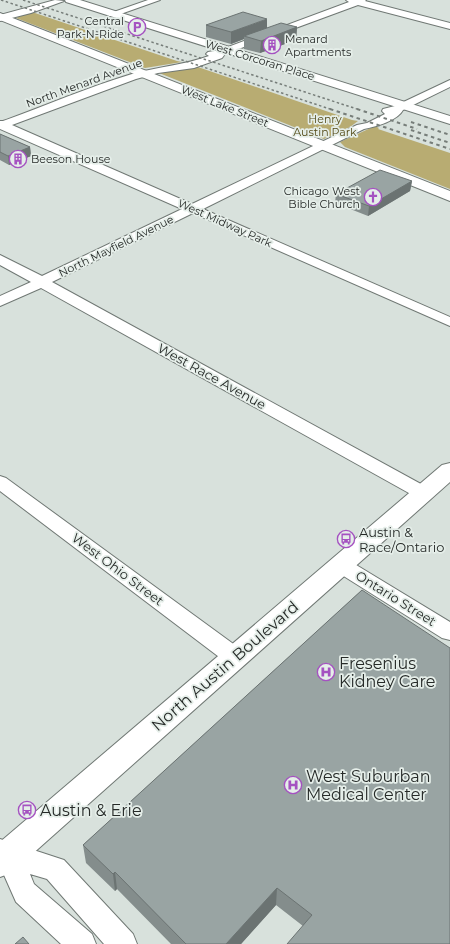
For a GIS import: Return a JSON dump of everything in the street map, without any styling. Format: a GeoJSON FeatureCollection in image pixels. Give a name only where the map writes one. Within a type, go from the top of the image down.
{"type":"FeatureCollection","features":[{"type":"Feature","properties":{"kind":"street"},"geometry":{"type":"LineString","coordinates":[[1,17],[55,4],[64,0]]}},
{"type":"Feature","properties":{"kind":"street","name":"West Corcoran Place"},"geometry":{"type":"LineString","coordinates":[[64,0],[402,107],[450,120]]}},
{"type":"Feature","properties":{"kind":"street"},"geometry":{"type":"LineString","coordinates":[[112,14],[156,0]]}},
{"type":"Feature","properties":{"kind":"street"},"geometry":{"type":"LineString","coordinates":[[356,1],[450,26]]}},
{"type":"Feature","properties":{"kind":"street","name":"North Menard Avenue"},"geometry":{"type":"LineString","coordinates":[[16,121],[144,74],[177,66],[191,66],[219,56],[225,51],[356,1]]}},
{"type":"Feature","properties":{"kind":"street","name":"West Lake Street"},"geometry":{"type":"LineString","coordinates":[[1,17],[450,196]]}},
{"type":"Feature","properties":{"kind":"street","name":"North Mayfield Avenue"},"geometry":{"type":"LineString","coordinates":[[0,302],[361,127],[370,125],[397,112],[402,107],[450,83]]}},
{"type":"Feature","properties":{"kind":"street","name":"West Midway Park"},"geometry":{"type":"LineString","coordinates":[[1,122],[16,121],[450,322]]}},
{"type":"Feature","properties":{"kind":"street","name":"West Midway Park"},"geometry":{"type":"LineString","coordinates":[[1,122],[198,206],[450,310]]}},
{"type":"Feature","properties":{"kind":"street","name":"West Race Avenue"},"geometry":{"type":"LineString","coordinates":[[0,259],[423,493]]}},
{"type":"Feature","properties":{"kind":"street","name":"North Austin Boulevard"},"geometry":{"type":"LineString","coordinates":[[3,856],[450,470]]}},
{"type":"Feature","properties":{"kind":"street","name":"West Ohio Street"},"geometry":{"type":"LineString","coordinates":[[0,482],[235,657]]}},
{"type":"Feature","properties":{"kind":"street","name":"Ontario Street"},"geometry":{"type":"LineString","coordinates":[[341,565],[450,632]]}},
{"type":"Feature","properties":{"kind":"street"},"geometry":{"type":"LineString","coordinates":[[3,856],[24,893],[82,944]]}},
{"type":"Feature","properties":{"kind":"street"},"geometry":{"type":"LineString","coordinates":[[3,856],[55,869],[123,944]]}},
{"type":"Feature","properties":{"kind":"green space"},"geometry":{"type":"Polygon","coordinates":[[[32,12],[182,62],[145,68],[16,18],[32,12]]]}},
{"type":"Feature","properties":{"kind":"green space","name":"Henry Austin Park"},"geometry":{"type":"Polygon","coordinates":[[[195,66],[358,121],[350,127],[324,139],[159,73],[195,66]]]}},
{"type":"Feature","properties":{"kind":"green space","name":"Henry Austin Park"},"geometry":{"type":"Polygon","coordinates":[[[375,126],[379,128],[378,129],[450,153],[450,189],[345,147],[340,142],[375,126]]]}},
{"type":"Feature","properties":{"kind":"building"},"geometry":{"type":"Polygon","coordinates":[[[243,12],[267,19],[231,32],[206,25],[243,12]]]}},
{"type":"Feature","properties":{"kind":"building"},"geometry":{"type":"Polygon","coordinates":[[[281,23],[297,27],[261,41],[244,36],[281,23]]]}},
{"type":"Feature","properties":{"kind":"building"},"geometry":{"type":"Polygon","coordinates":[[[0,134],[30,147],[8,156],[0,152],[0,134]]]}},
{"type":"Feature","properties":{"kind":"building"},"geometry":{"type":"Polygon","coordinates":[[[380,170],[412,181],[369,206],[336,194],[380,170]]]}},
{"type":"Feature","properties":{"kind":"building","name":"West Suburban Medical Center"},"geometry":{"type":"Polygon","coordinates":[[[362,590],[450,648],[450,944],[287,944],[312,915],[277,888],[226,944],[186,944],[115,872],[113,874],[83,845],[362,590]]]}},
{"type":"Feature","properties":{"kind":"building"},"geometry":{"type":"Polygon","coordinates":[[[23,937],[29,944],[15,944],[23,937]]]}},
{"type":"Feature","properties":{"kind":"railway"},"geometry":{"type":"LineString","coordinates":[[1,0],[333,110]]}},
{"type":"Feature","properties":{"kind":"railway"},"geometry":{"type":"LineString","coordinates":[[23,0],[360,110]]}},
{"type":"Feature","properties":{"kind":"railway"},"geometry":{"type":"LineString","coordinates":[[333,110],[450,149]]}},
{"type":"Feature","properties":{"kind":"railway"},"geometry":{"type":"LineString","coordinates":[[360,110],[417,129]]}},
{"type":"Feature","properties":{"kind":"railway"},"geometry":{"type":"LineString","coordinates":[[411,122],[450,135]]}},
{"type":"Feature","properties":{"kind":"railway"},"geometry":{"type":"LineString","coordinates":[[411,130],[450,143]]}},
{"type":"Feature","properties":{"kind":"place","name":"Central Park-N-Ride"},"geometry":{"type":"Point","coordinates":[137,27]}},
{"type":"Feature","properties":{"kind":"place","name":"Menard Apartments"},"geometry":{"type":"Point","coordinates":[272,45]}},
{"type":"Feature","properties":{"kind":"place","name":"Beeson House"},"geometry":{"type":"Point","coordinates":[18,159]}},
{"type":"Feature","properties":{"kind":"place","name":"Chicago West Bible Church"},"geometry":{"type":"Point","coordinates":[373,197]}},
{"type":"Feature","properties":{"kind":"place","name":"Austin & Race/Ontario"},"geometry":{"type":"Point","coordinates":[346,539]}},
{"type":"Feature","properties":{"kind":"place","name":"Fresenius Kidney Care"},"geometry":{"type":"Point","coordinates":[326,672]}},
{"type":"Feature","properties":{"kind":"place","name":"West Suburban Medical Center"},"geometry":{"type":"Point","coordinates":[293,785]}},
{"type":"Feature","properties":{"kind":"place","name":"Austin & Erie"},"geometry":{"type":"Point","coordinates":[27,810]}}]}
